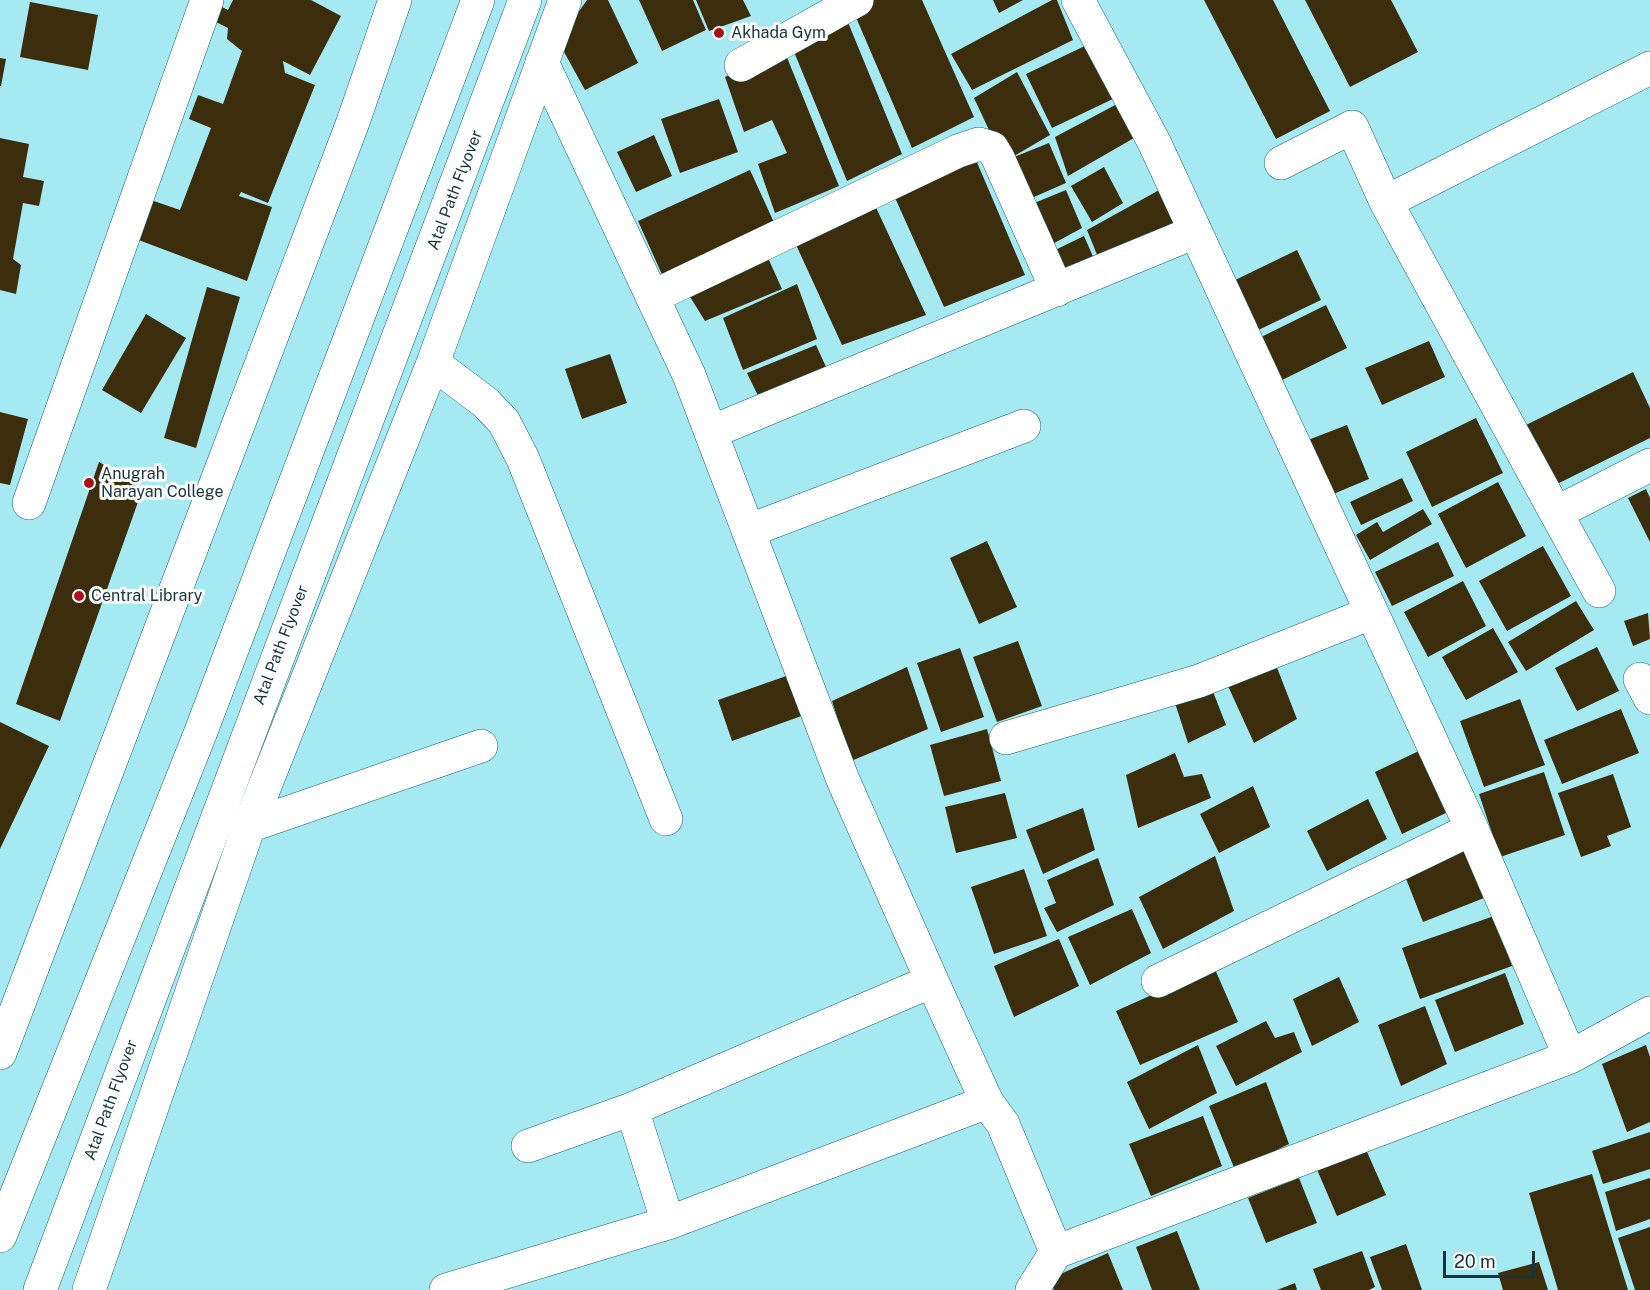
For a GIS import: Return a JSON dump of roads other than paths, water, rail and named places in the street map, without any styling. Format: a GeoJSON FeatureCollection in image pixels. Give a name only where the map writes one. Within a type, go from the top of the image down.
{"type":"FeatureCollection","features":[{"type":"Feature","properties":{"kind":"street"},"geometry":{"type":"LineString","coordinates":[[29,503],[207,0]]}},
{"type":"Feature","properties":{"kind":"street"},"geometry":{"type":"LineString","coordinates":[[0,1053],[353,122],[395,0]]}},
{"type":"Feature","properties":{"kind":"street"},"geometry":{"type":"LineString","coordinates":[[0,1236],[200,734],[478,0]]}},
{"type":"Feature","properties":{"kind":"street","name":"Atal Path Flyover"},"geometry":{"type":"LineString","coordinates":[[40,1290],[525,0]]}},
{"type":"Feature","properties":{"kind":"street"},"geometry":{"type":"LineString","coordinates":[[89,1290],[249,826],[433,363],[565,0]]}},
{"type":"Feature","properties":{"kind":"street"},"geometry":{"type":"LineString","coordinates":[[741,65],[857,0]]}},
{"type":"Feature","properties":{"kind":"street"},"geometry":{"type":"LineString","coordinates":[[1078,0],[1154,142],[1472,829],[1570,1057]]}},
{"type":"Feature","properties":{"kind":"street"},"geometry":{"type":"LineString","coordinates":[[542,62],[689,375],[843,780],[987,1102],[1003,1124],[1056,1252]]}},
{"type":"Feature","properties":{"kind":"street"},"geometry":{"type":"LineString","coordinates":[[1386,202],[1650,69]]}},
{"type":"Feature","properties":{"kind":"street"},"geometry":{"type":"LineString","coordinates":[[1281,163],[1352,127],[1386,202],[1599,591]]}},
{"type":"Feature","properties":{"kind":"street"},"geometry":{"type":"LineString","coordinates":[[652,297],[958,151],[980,144],[992,148],[998,158],[1057,290]]}},
{"type":"Feature","properties":{"kind":"street"},"geometry":{"type":"LineString","coordinates":[[711,432],[1195,232]]}},
{"type":"Feature","properties":{"kind":"street"},"geometry":{"type":"LineString","coordinates":[[433,363],[486,403],[504,422],[524,459],[666,819]]}},
{"type":"Feature","properties":{"kind":"street"},"geometry":{"type":"LineString","coordinates":[[748,531],[1024,426]]}},
{"type":"Feature","properties":{"kind":"street"},"geometry":{"type":"LineString","coordinates":[[1556,513],[1650,465]]}},
{"type":"Feature","properties":{"kind":"street"},"geometry":{"type":"LineString","coordinates":[[1006,738],[1199,681],[1371,613]]}},
{"type":"Feature","properties":{"kind":"street"},"geometry":{"type":"LineString","coordinates":[[249,826],[481,746]]}},
{"type":"Feature","properties":{"kind":"street"},"geometry":{"type":"LineString","coordinates":[[1158,981],[1472,829]]}},
{"type":"Feature","properties":{"kind":"street"},"geometry":{"type":"LineString","coordinates":[[528,1146],[632,1109],[932,981]]}},
{"type":"Feature","properties":{"kind":"street"},"geometry":{"type":"LineString","coordinates":[[1032,1290],[1056,1252],[1570,1057],[1650,1013]]}},
{"type":"Feature","properties":{"kind":"street"},"geometry":{"type":"LineString","coordinates":[[446,1290],[668,1223],[987,1102]]}},
{"type":"Feature","properties":{"kind":"street"},"geometry":{"type":"LineString","coordinates":[[632,1109],[668,1223]]}},
{"type":"Feature","properties":{"kind":"place","name":"Akhada Gym"},"geometry":{"type":"Point","coordinates":[719,33]}},
{"type":"Feature","properties":{"kind":"place","name":"Anugrah Narayan College"},"geometry":{"type":"Point","coordinates":[89,483]}},
{"type":"Feature","properties":{"kind":"place","name":"Central Library"},"geometry":{"type":"Point","coordinates":[79,596]}}]}
